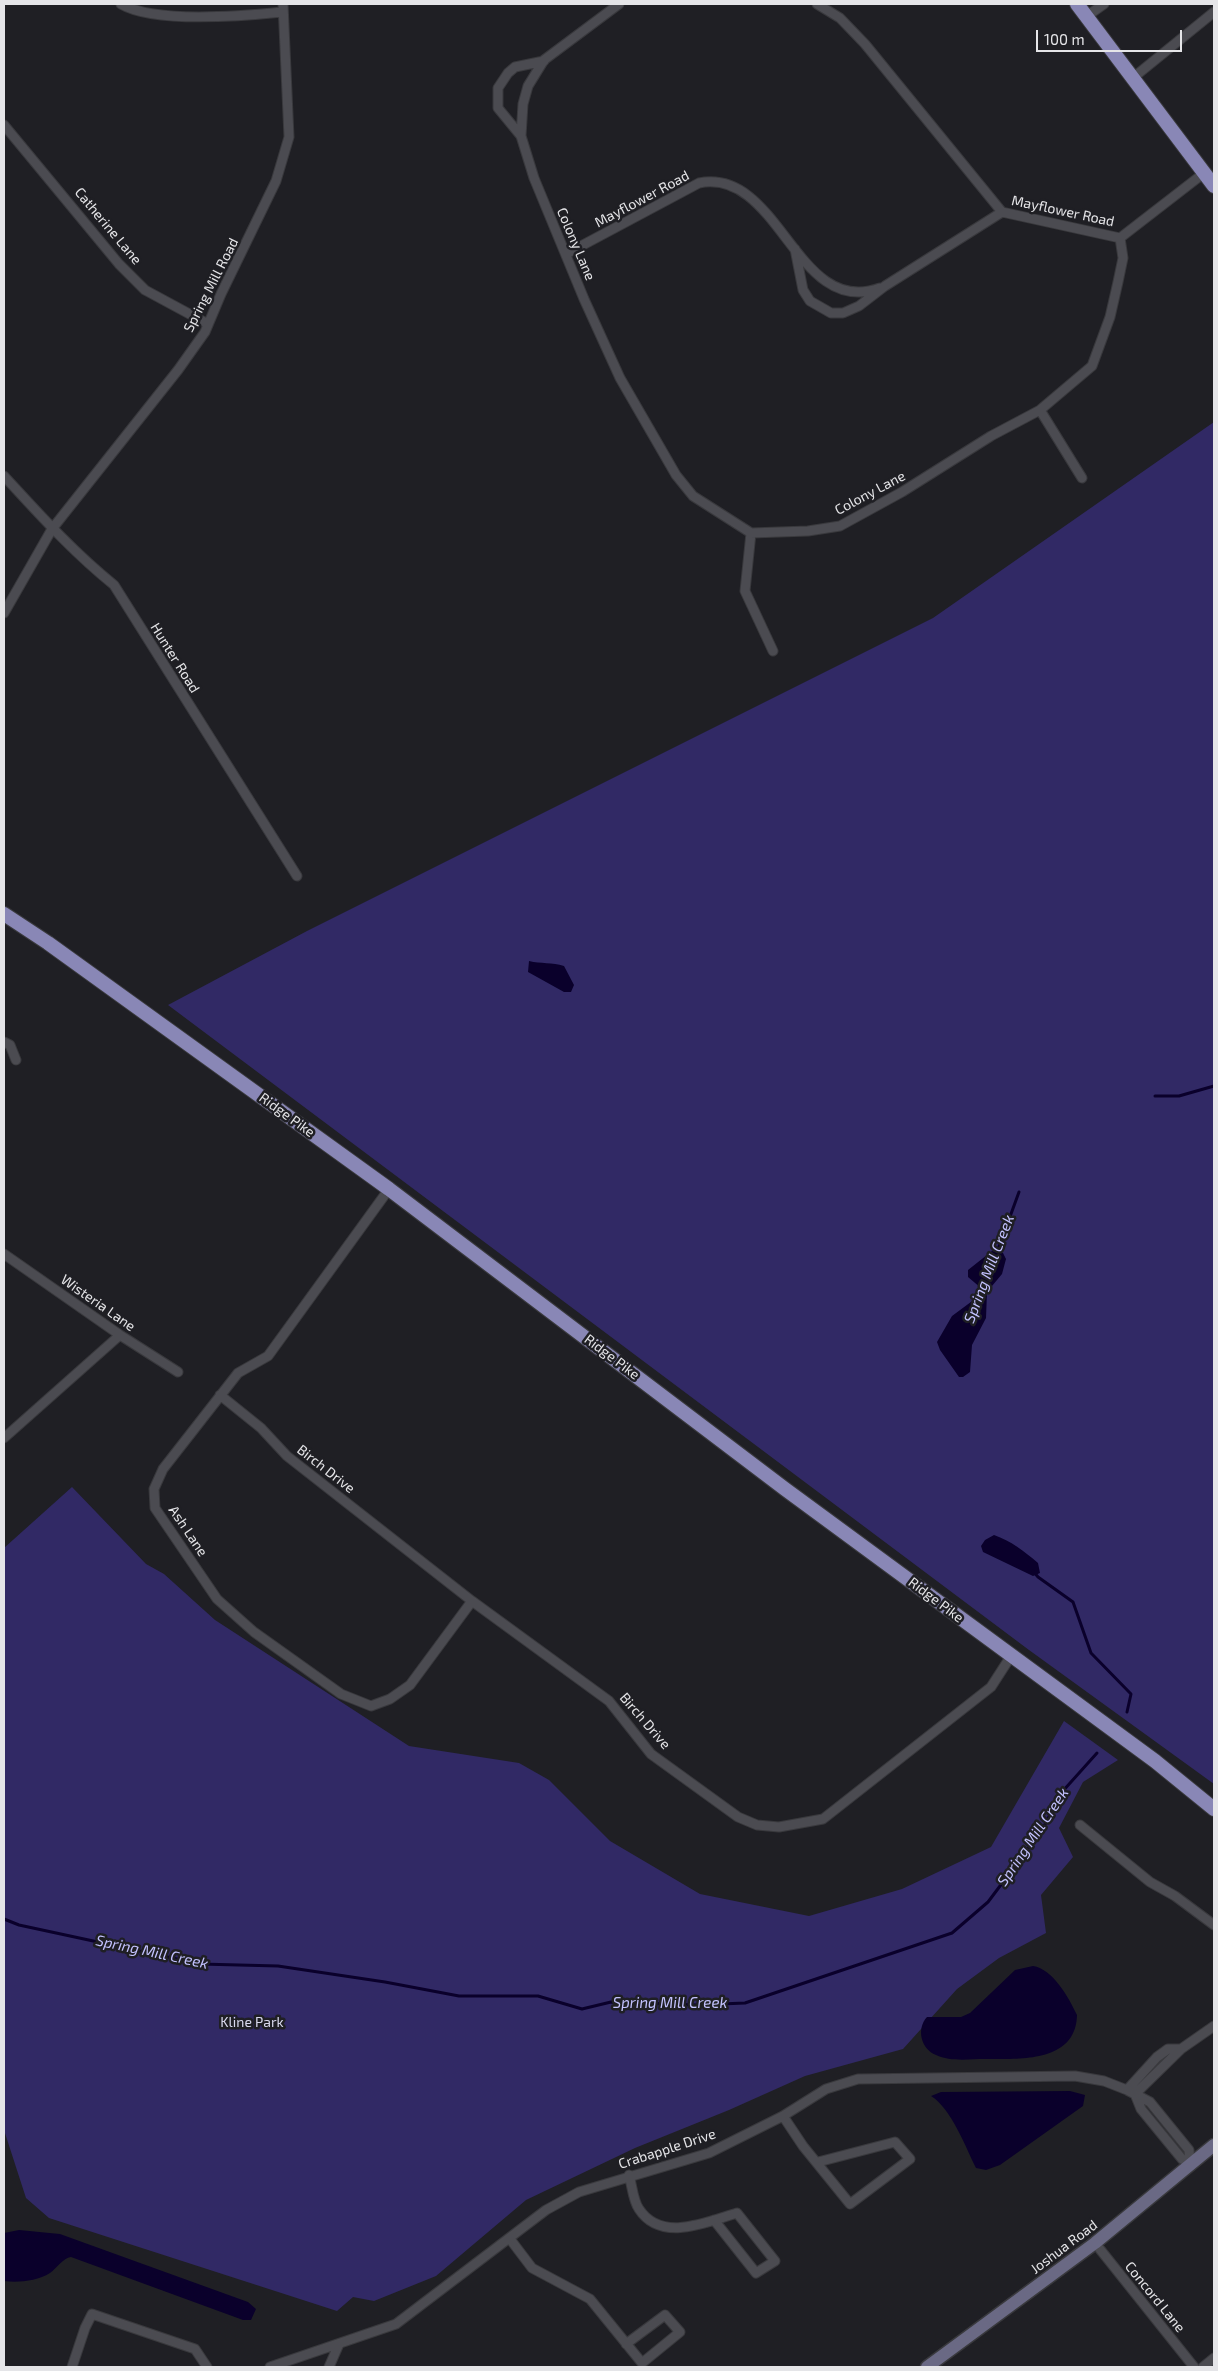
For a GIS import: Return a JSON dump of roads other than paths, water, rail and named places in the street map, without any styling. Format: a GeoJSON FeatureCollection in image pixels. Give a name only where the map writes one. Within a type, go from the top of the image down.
{"type":"FeatureCollection","features":[{"type":"Feature","properties":{"kind":"main road"},"geometry":{"type":"LineString","coordinates":[[1076,4],[1134,77],[1214,186]]}},
{"type":"Feature","properties":{"kind":"main road","name":"Ridge Pike"},"geometry":{"type":"LineString","coordinates":[[4,914],[48,943],[389,1189],[785,1489],[1155,1761],[1214,1809]]}},
{"type":"Feature","properties":{"kind":"main road","name":"Joshua Road"},"geometry":{"type":"LineString","coordinates":[[927,2367],[1095,2244],[1214,2145]]}},
{"type":"Feature","properties":{"kind":"street"},"geometry":{"type":"LineString","coordinates":[[121,4],[146,13],[180,15],[251,15],[282,8]]}},
{"type":"Feature","properties":{"kind":"street","name":"Colony Lane"},"geometry":{"type":"LineString","coordinates":[[619,4],[544,60],[528,86],[523,104],[521,136],[534,178],[620,378],[676,475],[693,496],[751,533],[808,531],[840,526],[902,492],[991,436],[1040,410],[1092,366],[1110,317],[1118,282],[1123,258],[1120,238]]}},
{"type":"Feature","properties":{"kind":"street"},"geometry":{"type":"LineString","coordinates":[[817,4],[840,18],[865,44],[1002,212]]}},
{"type":"Feature","properties":{"kind":"street"},"geometry":{"type":"LineString","coordinates":[[1087,16],[1104,4]]}},
{"type":"Feature","properties":{"kind":"street","name":"Spring Mill Road"},"geometry":{"type":"LineString","coordinates":[[4,613],[52,529],[178,370],[208,324],[276,181],[289,137],[282,8]]}},
{"type":"Feature","properties":{"kind":"street"},"geometry":{"type":"LineString","coordinates":[[1134,77],[1214,12]]}},
{"type":"Feature","properties":{"kind":"street","name":"Colony Lane"},"geometry":{"type":"LineString","coordinates":[[521,136],[498,108],[498,88],[508,73],[516,67],[544,60]]}},
{"type":"Feature","properties":{"kind":"street","name":"Catherine Lane"},"geometry":{"type":"LineString","coordinates":[[4,124],[119,264],[144,290],[208,324]]}},
{"type":"Feature","properties":{"kind":"street","name":"Mayflower Road"},"geometry":{"type":"LineString","coordinates":[[795,249],[803,290],[810,301],[831,313],[843,313],[859,306],[885,286],[1002,212],[1120,238],[1204,174]]}},
{"type":"Feature","properties":{"kind":"street","name":"Mayflower Road"},"geometry":{"type":"LineString","coordinates":[[566,254],[699,183],[713,180],[738,187],[757,203],[815,272],[841,288],[855,292],[873,290],[885,286]]}},
{"type":"Feature","properties":{"kind":"street"},"geometry":{"type":"LineString","coordinates":[[1040,410],[1082,478]]}},
{"type":"Feature","properties":{"kind":"street","name":"Hunter Road"},"geometry":{"type":"LineString","coordinates":[[4,476],[52,529],[114,585],[296,876]]}},
{"type":"Feature","properties":{"kind":"street"},"geometry":{"type":"LineString","coordinates":[[751,533],[745,591],[773,651]]}},
{"type":"Feature","properties":{"kind":"street"},"geometry":{"type":"LineString","coordinates":[[4,1042],[10,1045],[16,1060]]}},
{"type":"Feature","properties":{"kind":"street","name":"Ash Lane"},"geometry":{"type":"LineString","coordinates":[[389,1189],[268,1356],[238,1373],[162,1470],[154,1489],[155,1508],[217,1599],[254,1632],[341,1694],[371,1706],[390,1699],[410,1685],[472,1601]]}},
{"type":"Feature","properties":{"kind":"street","name":"Wisteria Lane"},"geometry":{"type":"LineString","coordinates":[[4,1254],[120,1335],[178,1372]]}},
{"type":"Feature","properties":{"kind":"street"},"geometry":{"type":"LineString","coordinates":[[4,1438],[120,1335]]}},
{"type":"Feature","properties":{"kind":"street","name":"Birch Drive"},"geometry":{"type":"LineString","coordinates":[[220,1395],[261,1428],[287,1456],[472,1601],[609,1700],[651,1754],[738,1817],[757,1825],[779,1827],[823,1819],[991,1687],[1011,1656]]}},
{"type":"Feature","properties":{"kind":"street"},"geometry":{"type":"LineString","coordinates":[[1080,1825],[1150,1882],[1175,1896],[1214,1925]]}},
{"type":"Feature","properties":{"kind":"street"},"geometry":{"type":"LineString","coordinates":[[1131,2092],[1162,2069],[1181,2049],[1214,2026]]}},
{"type":"Feature","properties":{"kind":"street"},"geometry":{"type":"LineString","coordinates":[[1131,2092],[1153,2062],[1168,2049],[1181,2049]]}},
{"type":"Feature","properties":{"kind":"street"},"geometry":{"type":"LineString","coordinates":[[1153,2062],[1162,2069]]}},
{"type":"Feature","properties":{"kind":"street","name":"Crabapple Drive"},"geometry":{"type":"LineString","coordinates":[[270,2367],[396,2324],[546,2210],[579,2192],[629,2175],[709,2153],[783,2116],[826,2089],[858,2079],[1075,2076],[1104,2081],[1150,2102],[1189,2150],[1190,2164]]}},
{"type":"Feature","properties":{"kind":"street"},"geometry":{"type":"LineString","coordinates":[[783,2116],[803,2146],[818,2162],[850,2204],[910,2159],[895,2142],[818,2162]]}},
{"type":"Feature","properties":{"kind":"street"},"geometry":{"type":"LineString","coordinates":[[629,2175],[638,2208],[651,2222],[667,2228],[714,2220],[737,2213],[775,2260],[756,2273],[714,2220]]}},
{"type":"Feature","properties":{"kind":"street"},"geometry":{"type":"LineString","coordinates":[[510,2239],[532,2268],[590,2299],[626,2344],[642,2363],[680,2332],[666,2315],[626,2344]]}},
{"type":"Feature","properties":{"kind":"street","name":"Concord Lane"},"geometry":{"type":"LineString","coordinates":[[1095,2244],[1194,2367]]}},
{"type":"Feature","properties":{"kind":"street"},"geometry":{"type":"LineString","coordinates":[[72,2367],[85,2328],[92,2314],[194,2348],[207,2367]]}},
{"type":"Feature","properties":{"kind":"street"},"geometry":{"type":"LineString","coordinates":[[329,2367],[339,2344]]}},
{"type":"Feature","properties":{"kind":"street"},"geometry":{"type":"LineString","coordinates":[[1203,2367],[1214,2358]]}},
{"type":"Feature","properties":{"kind":"water"},"geometry":{"type":"Polygon","coordinates":[[[529,961],[564,966],[574,985],[571,992],[564,992],[528,972],[529,961]]]}},
{"type":"Feature","properties":{"kind":"water"},"geometry":{"type":"Polygon","coordinates":[[[992,1251],[1003,1253],[1006,1259],[1002,1274],[987,1292],[986,1318],[972,1345],[970,1372],[963,1377],[959,1377],[940,1350],[937,1342],[952,1316],[979,1296],[981,1288],[968,1277],[968,1270],[992,1251]]]}},
{"type":"Feature","properties":{"kind":"water"},"geometry":{"type":"Polygon","coordinates":[[[994,1535],[1012,1543],[1038,1563],[1040,1573],[1033,1576],[983,1552],[981,1546],[985,1540],[994,1535]]]}},
{"type":"Feature","properties":{"kind":"water"},"geometry":{"type":"Polygon","coordinates":[[[1033,1966],[1040,1968],[1054,1978],[1077,2015],[1074,2031],[1067,2042],[1056,2050],[1029,2058],[960,2060],[947,2059],[936,2055],[924,2044],[921,2033],[927,2017],[961,2017],[970,2013],[1015,1970],[1033,1966]]]}},
{"type":"Feature","properties":{"kind":"water"},"geometry":{"type":"Polygon","coordinates":[[[1070,2091],[1085,2095],[1083,2106],[1000,2165],[986,2170],[976,2168],[951,2119],[931,2096],[941,2092],[1070,2091]]]}},
{"type":"Feature","properties":{"kind":"water"},"geometry":{"type":"Polygon","coordinates":[[[19,2230],[60,2234],[248,2302],[256,2309],[251,2320],[243,2320],[71,2257],[63,2261],[50,2273],[39,2278],[15,2282],[4,2281],[4,2233],[19,2230]]]}},
{"type":"Feature","properties":{"kind":"waterway","name":"Spring Mill Creek"},"geometry":{"type":"LineString","coordinates":[[1155,1096],[1179,1096],[1214,1086]]}},
{"type":"Feature","properties":{"kind":"waterway","name":"Spring Mill Creek"},"geometry":{"type":"LineString","coordinates":[[996,1255],[1019,1192]]}},
{"type":"Feature","properties":{"kind":"waterway","name":"Spring Mill Creek"},"geometry":{"type":"LineString","coordinates":[[1033,1571],[1038,1577],[1073,1602],[1091,1653],[1131,1694],[1127,1712]]}},
{"type":"Feature","properties":{"kind":"waterway","name":"Spring Mill Creek"},"geometry":{"type":"LineString","coordinates":[[4,1919],[19,1925],[200,1964],[278,1966],[385,1982],[459,1996],[538,1996],[582,2009],[611,2002],[696,2005],[745,2003],[952,1933],[988,1902],[1042,1830],[1062,1792],[1097,1753]]}},
{"type":"Feature","properties":{"kind":"park label","name":"Kline Park"},"geometry":{"type":"Point","coordinates":[252,2022]}}]}
